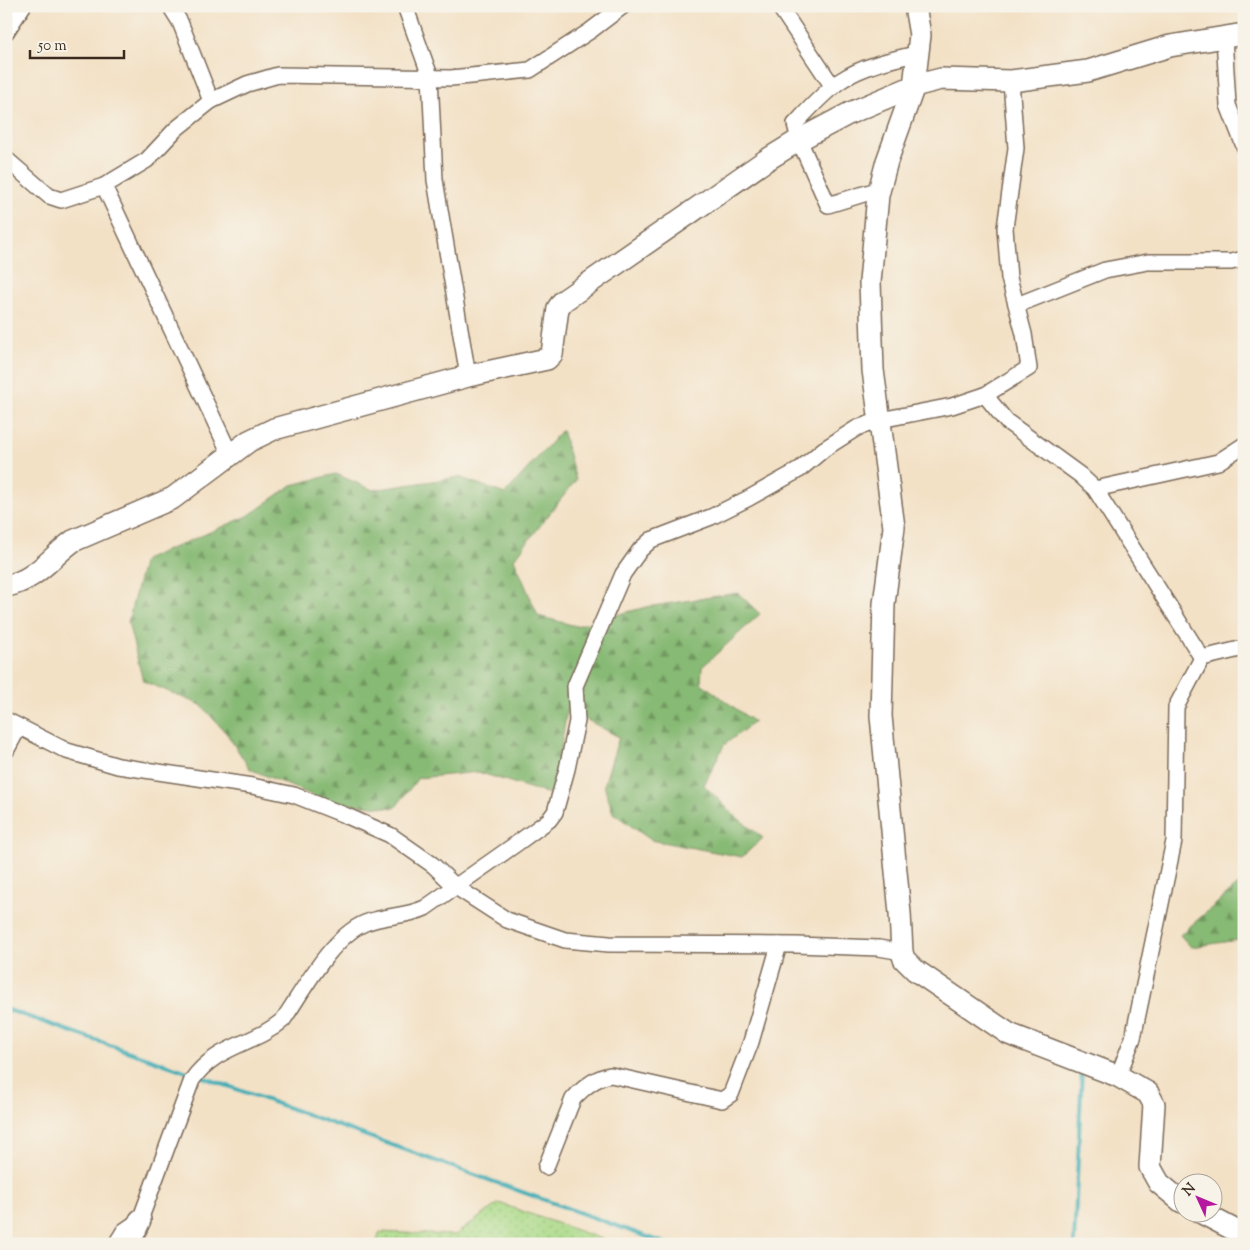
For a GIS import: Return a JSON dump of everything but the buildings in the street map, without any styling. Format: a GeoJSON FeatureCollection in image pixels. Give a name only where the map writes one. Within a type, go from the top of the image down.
{"type":"FeatureCollection","features":[{"type":"Feature","properties":{"kind":"street"},"geometry":{"type":"LineString","coordinates":[[6,32],[23,6]]}},
{"type":"Feature","properties":{"kind":"street"},"geometry":{"type":"LineString","coordinates":[[170,6],[180,22],[211,101]]}},
{"type":"Feature","properties":{"kind":"street"},"geometry":{"type":"LineString","coordinates":[[405,6],[430,76],[435,180],[468,376]]}},
{"type":"Feature","properties":{"kind":"street"},"geometry":{"type":"LineString","coordinates":[[6,159],[49,196],[61,200],[104,186],[148,160],[176,129],[211,101],[247,84],[278,75],[430,76],[460,78],[530,70],[590,32],[623,6]]}},
{"type":"Feature","properties":{"kind":"street"},"geometry":{"type":"LineString","coordinates":[[779,6],[833,87]]}},
{"type":"Feature","properties":{"kind":"street"},"geometry":{"type":"LineString","coordinates":[[915,6],[920,35],[920,53],[914,86],[887,161],[880,189],[870,282],[871,346],[894,527],[884,604],[881,716],[902,952],[904,959],[915,970],[1009,1034],[1118,1076],[1148,1093],[1154,1104],[1150,1167],[1159,1183],[1172,1194]]}},
{"type":"Feature","properties":{"kind":"street"},"geometry":{"type":"LineString","coordinates":[[6,586],[17,585],[37,574],[73,541],[173,498],[214,469],[248,441],[274,429],[468,376],[547,359],[552,354],[558,308],[563,300],[765,161],[799,140],[850,113],[914,86],[941,79],[1011,80],[1088,71],[1170,46],[1234,36],[1228,105],[1244,146]]}},
{"type":"Feature","properties":{"kind":"street"},"geometry":{"type":"LineString","coordinates":[[880,189],[828,205],[799,140],[795,124],[841,80],[876,64],[920,53]]}},
{"type":"Feature","properties":{"kind":"street"},"geometry":{"type":"LineString","coordinates":[[132,1244],[133,1235],[192,1080],[201,1068],[233,1046],[273,1029],[283,1020],[327,956],[347,935],[365,923],[414,913],[456,887],[549,820],[555,812],[567,769],[576,722],[575,686],[623,574],[640,550],[651,540],[711,516],[749,498],[799,470],[824,449],[857,428],[880,420],[952,406],[985,395],[1029,368],[1017,305],[1009,278],[1005,228],[1016,148],[1011,80]]}},
{"type":"Feature","properties":{"kind":"street"},"geometry":{"type":"LineString","coordinates":[[104,186],[230,454]]}},
{"type":"Feature","properties":{"kind":"street"},"geometry":{"type":"LineString","coordinates":[[1017,305],[1105,270],[1148,262],[1231,262],[1244,259]]}},
{"type":"Feature","properties":{"kind":"street"},"geometry":{"type":"LineString","coordinates":[[985,395],[1006,421],[1080,475],[1095,489],[1202,658]]}},
{"type":"Feature","properties":{"kind":"street"},"geometry":{"type":"LineString","coordinates":[[1095,489],[1218,462],[1244,445]]}},
{"type":"Feature","properties":{"kind":"street"},"geometry":{"type":"LineString","coordinates":[[1118,1076],[1133,1038],[1174,841],[1176,707],[1202,658],[1244,648]]}},
{"type":"Feature","properties":{"kind":"street"},"geometry":{"type":"LineString","coordinates":[[6,751],[13,724],[67,751],[118,766],[252,786],[294,795],[390,835],[433,865],[456,887],[507,920],[565,940],[609,944],[779,945],[879,948],[902,952]]}},
{"type":"Feature","properties":{"kind":"street"},"geometry":{"type":"LineString","coordinates":[[546,1167],[573,1100],[580,1091],[603,1076],[611,1075],[722,1100],[727,1098],[731,1094],[751,1042],[779,945]]}},
{"type":"Feature","properties":{"kind":"street"},"geometry":{"type":"LineString","coordinates":[[116,1244],[124,1231],[140,1220]]}},
{"type":"Feature","properties":{"kind":"street"},"geometry":{"type":"LineString","coordinates":[[1219,1222],[1244,1235]]}},
{"type":"Feature","properties":{"kind":"green space"},"geometry":{"type":"Polygon","coordinates":[[[562,430],[576,480],[514,559],[538,616],[576,626],[646,607],[738,593],[760,614],[702,667],[701,683],[754,722],[724,745],[704,785],[734,815],[763,838],[742,857],[651,840],[613,813],[604,785],[619,737],[567,709],[557,774],[549,794],[478,772],[418,778],[395,808],[328,802],[250,769],[227,734],[201,705],[143,681],[128,622],[144,560],[248,516],[292,485],[336,474],[373,490],[459,477],[505,494],[562,430]]]}},
{"type":"Feature","properties":{"kind":"green space"},"geometry":{"type":"Polygon","coordinates":[[[1244,880],[1244,939],[1191,947],[1180,935],[1244,880]]]}},
{"type":"Feature","properties":{"kind":"green space"},"geometry":{"type":"Polygon","coordinates":[[[499,1203],[616,1244],[376,1244],[380,1232],[455,1235],[499,1203]]]}},
{"type":"Feature","properties":{"kind":"waterway"},"geometry":{"type":"LineString","coordinates":[[6,1009],[193,1074]]}},
{"type":"Feature","properties":{"kind":"waterway"},"geometry":{"type":"LineString","coordinates":[[1074,1244],[1082,1069]]}},
{"type":"Feature","properties":{"kind":"waterway"},"geometry":{"type":"LineString","coordinates":[[200,1076],[667,1244]]}}]}
